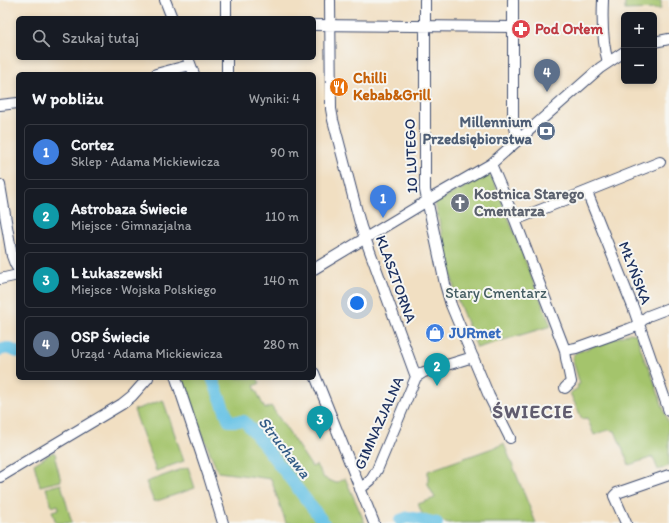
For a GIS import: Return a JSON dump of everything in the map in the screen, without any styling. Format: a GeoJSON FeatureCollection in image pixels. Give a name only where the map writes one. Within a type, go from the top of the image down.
{"type":"FeatureCollection","features":[{"type":"Feature","properties":{"kind":"street"},"geometry":{"type":"LineString","coordinates":[[165,0],[171,16]]}},
{"type":"Feature","properties":{"kind":"street"},"geometry":{"type":"LineString","coordinates":[[226,0],[226,16]]}},
{"type":"Feature","properties":{"kind":"street","name":"KLASZTORNA"},"geometry":{"type":"LineString","coordinates":[[330,0],[331,109],[333,120],[365,238],[416,376]]}},
{"type":"Feature","properties":{"kind":"street","name":"10 LUTEGO"},"geometry":{"type":"LineString","coordinates":[[425,0],[425,184],[427,201],[445,284],[451,304],[489,396],[510,438]]}},
{"type":"Feature","properties":{"kind":"street"},"geometry":{"type":"LineString","coordinates":[[513,0],[513,119],[518,140]]}},
{"type":"Feature","properties":{"kind":"street"},"geometry":{"type":"LineString","coordinates":[[603,0],[603,38],[608,62]]}},
{"type":"Feature","properties":{"kind":"street"},"geometry":{"type":"LineString","coordinates":[[316,26],[513,27]]}},
{"type":"Feature","properties":{"kind":"street"},"geometry":{"type":"LineString","coordinates":[[657,41],[669,39]]}},
{"type":"Feature","properties":{"kind":"street"},"geometry":{"type":"LineString","coordinates":[[316,268],[491,164],[608,62],[621,54]]}},
{"type":"Feature","properties":{"kind":"street"},"geometry":{"type":"LineString","coordinates":[[227,60],[227,72]]}},
{"type":"Feature","properties":{"kind":"street"},"geometry":{"type":"LineString","coordinates":[[165,72],[191,66]]}},
{"type":"Feature","properties":{"kind":"street"},"geometry":{"type":"LineString","coordinates":[[0,105],[16,103]]}},
{"type":"Feature","properties":{"kind":"street"},"geometry":{"type":"LineString","coordinates":[[515,220],[660,162]]}},
{"type":"Feature","properties":{"kind":"street"},"geometry":{"type":"LineString","coordinates":[[491,164],[515,220],[565,350],[571,382],[565,388]]}},
{"type":"Feature","properties":{"kind":"street"},"geometry":{"type":"LineString","coordinates":[[0,185],[12,256],[16,266]]}},
{"type":"Feature","properties":{"kind":"street","name":"MŁYŃSKA"},"geometry":{"type":"LineString","coordinates":[[587,192],[638,324],[669,411]]}},
{"type":"Feature","properties":{"kind":"street"},"geometry":{"type":"LineString","coordinates":[[0,278],[16,276]]}},
{"type":"Feature","properties":{"kind":"street"},"geometry":{"type":"LineString","coordinates":[[565,350],[576,348],[629,329],[648,316],[669,308]]}},
{"type":"Feature","properties":{"kind":"street","name":"GIMNAZJALNA"},"geometry":{"type":"LineString","coordinates":[[360,489],[369,482],[374,475],[416,376],[473,356]]}},
{"type":"Feature","properties":{"kind":"street"},"geometry":{"type":"LineString","coordinates":[[316,378],[374,523]]}},
{"type":"Feature","properties":{"kind":"street"},"geometry":{"type":"LineString","coordinates":[[0,477],[122,404],[132,396],[145,380]]}},
{"type":"Feature","properties":{"kind":"street"},"geometry":{"type":"LineString","coordinates":[[175,380],[209,477],[223,523]]}},
{"type":"Feature","properties":{"kind":"street"},"geometry":{"type":"LineString","coordinates":[[626,523],[614,496],[617,493],[669,475]]}},
{"type":"Feature","properties":{"kind":"green space"},"geometry":{"type":"Polygon","coordinates":[[[625,0],[661,0],[661,9],[625,10],[625,0]]]}},
{"type":"Feature","properties":{"kind":"green space","name":"Stary Cmentarz"},"geometry":{"type":"Polygon","coordinates":[[[489,174],[495,184],[551,326],[477,348],[456,296],[435,203],[489,174]]]}},
{"type":"Feature","properties":{"kind":"green space"},"geometry":{"type":"Polygon","coordinates":[[[630,333],[636,334],[669,424],[669,466],[658,470],[653,457],[629,465],[615,431],[608,430],[594,435],[587,418],[582,419],[570,393],[578,388],[577,385],[580,384],[572,358],[575,353],[630,333]]]}},
{"type":"Feature","properties":{"kind":"green space"},"geometry":{"type":"Polygon","coordinates":[[[183,380],[258,380],[260,383],[254,386],[265,409],[271,406],[312,467],[316,465],[324,478],[336,483],[345,478],[365,523],[286,523],[271,479],[218,472],[183,380]]]}},
{"type":"Feature","properties":{"kind":"green space"},"geometry":{"type":"Polygon","coordinates":[[[163,400],[184,461],[156,471],[134,410],[163,400]]]}},
{"type":"Feature","properties":{"kind":"green space"},"geometry":{"type":"Polygon","coordinates":[[[504,444],[536,523],[449,523],[423,516],[418,504],[435,498],[428,485],[428,471],[504,444]]]}},
{"type":"Feature","properties":{"kind":"green space"},"geometry":{"type":"Polygon","coordinates":[[[53,452],[57,457],[55,458],[61,481],[40,486],[34,464],[53,452]]]}},
{"type":"Feature","properties":{"kind":"green space"},"geometry":{"type":"Polygon","coordinates":[[[188,467],[195,488],[154,502],[146,482],[188,467]]]}},
{"type":"Feature","properties":{"kind":"green space"},"geometry":{"type":"Polygon","coordinates":[[[61,484],[72,523],[56,523],[52,511],[59,509],[58,505],[52,507],[46,488],[61,484]]]}},
{"type":"Feature","properties":{"kind":"waterway","name":"Struchawa"},"geometry":{"type":"LineString","coordinates":[[0,350],[7,348],[16,351]]}},
{"type":"Feature","properties":{"kind":"waterway","name":"Struchawa"},"geometry":{"type":"LineString","coordinates":[[213,380],[229,421],[244,421],[324,523]]}},
{"type":"Feature","properties":{"kind":"waterway","name":"Struchawa"},"geometry":{"type":"LineString","coordinates":[[400,520],[408,517],[437,523]]}},
{"type":"Feature","properties":{"kind":"place","name":"Pod Orłem"},"geometry":{"type":"Point","coordinates":[521,29]}},
{"type":"Feature","properties":{"kind":"place","name":"Chilli Kebab&Grill"},"geometry":{"type":"Point","coordinates":[339,87]}},
{"type":"Feature","properties":{"kind":"place","name":"OSP Świecie"},"geometry":{"type":"Point","coordinates":[547,92]}},
{"type":"Feature","properties":{"kind":"place","name":"Millennium Przedsiębiorstwa"},"geometry":{"type":"Point","coordinates":[546,131]}},
{"type":"Feature","properties":{"kind":"place","name":"Kostnica Starego Cmentarza"},"geometry":{"type":"Point","coordinates":[460,203]}},
{"type":"Feature","properties":{"kind":"place","name":"Cortez"},"geometry":{"type":"Point","coordinates":[383,218]}},
{"type":"Feature","properties":{"kind":"place","name":"JURmet"},"geometry":{"type":"Point","coordinates":[435,333]}},
{"type":"Feature","properties":{"kind":"place","name":"Astrobaza Świecie"},"geometry":{"type":"Point","coordinates":[437,386]}},
{"type":"Feature","properties":{"kind":"place","name":"L Łukaszewski"},"geometry":{"type":"Point","coordinates":[320,439]}},
{"type":"Feature","properties":{"kind":"district","name":"ŚWIECIE"},"geometry":{"type":"Point","coordinates":[533,411]}}]}
